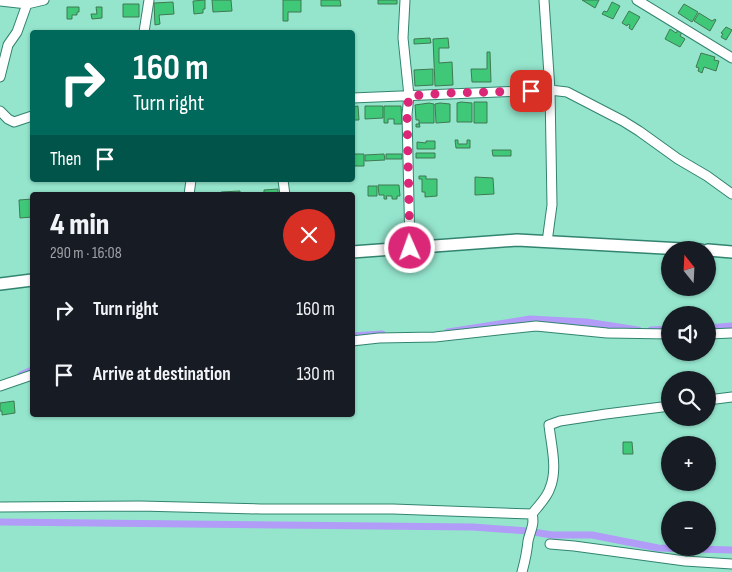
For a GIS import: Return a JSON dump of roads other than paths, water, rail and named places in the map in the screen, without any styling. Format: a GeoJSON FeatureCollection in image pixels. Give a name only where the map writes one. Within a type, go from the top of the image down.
{"type":"FeatureCollection","features":[{"type":"Feature","properties":{"kind":"main road"},"geometry":{"type":"LineString","coordinates":[[355,252],[518,240],[661,248]]}},
{"type":"Feature","properties":{"kind":"main road"},"geometry":{"type":"LineString","coordinates":[[716,251],[732,252]]}},
{"type":"Feature","properties":{"kind":"main road"},"geometry":{"type":"LineString","coordinates":[[0,284],[30,280]]}},
{"type":"Feature","properties":{"kind":"street"},"geometry":{"type":"LineString","coordinates":[[0,1],[26,4],[44,0]]}},
{"type":"Feature","properties":{"kind":"street"},"geometry":{"type":"LineString","coordinates":[[144,30],[149,0]]}},
{"type":"Feature","properties":{"kind":"street"},"geometry":{"type":"LineString","coordinates":[[405,0],[403,38],[409,96],[407,114],[410,248]]}},
{"type":"Feature","properties":{"kind":"street"},"geometry":{"type":"LineString","coordinates":[[544,0],[550,90],[552,205],[547,242]]}},
{"type":"Feature","properties":{"kind":"street"},"geometry":{"type":"LineString","coordinates":[[637,0],[732,58]]}},
{"type":"Feature","properties":{"kind":"street"},"geometry":{"type":"LineString","coordinates":[[0,77],[8,45],[17,32],[26,4]]}},
{"type":"Feature","properties":{"kind":"street"},"geometry":{"type":"LineString","coordinates":[[355,98],[550,90],[567,92],[623,122],[732,194]]}},
{"type":"Feature","properties":{"kind":"street"},"geometry":{"type":"LineString","coordinates":[[0,111],[14,122],[30,117]]}},
{"type":"Feature","properties":{"kind":"street"},"geometry":{"type":"LineString","coordinates":[[355,341],[379,338],[435,337],[536,326],[607,333],[661,334]]}},
{"type":"Feature","properties":{"kind":"street"},"geometry":{"type":"LineString","coordinates":[[716,334],[732,333]]}},
{"type":"Feature","properties":{"kind":"street"},"geometry":{"type":"LineString","coordinates":[[0,386],[30,376]]}},
{"type":"Feature","properties":{"kind":"street"},"geometry":{"type":"LineString","coordinates":[[716,399],[732,397]]}},
{"type":"Feature","properties":{"kind":"street"},"geometry":{"type":"LineString","coordinates":[[532,514],[550,489],[553,478],[554,469],[549,425],[606,414],[661,407]]}},
{"type":"Feature","properties":{"kind":"street"},"geometry":{"type":"LineString","coordinates":[[0,507],[121,506],[393,509],[532,514]]}},
{"type":"Feature","properties":{"kind":"street"},"geometry":{"type":"LineString","coordinates":[[522,572],[534,521],[532,514]]}},
{"type":"Feature","properties":{"kind":"street"},"geometry":{"type":"LineString","coordinates":[[550,544],[588,547],[685,561],[732,564]]}},
{"type":"Feature","properties":{"kind":"waterway"},"geometry":{"type":"LineString","coordinates":[[448,332],[530,319],[586,322],[638,330]]}},
{"type":"Feature","properties":{"kind":"waterway"},"geometry":{"type":"LineString","coordinates":[[716,327],[732,326]]}},
{"type":"Feature","properties":{"kind":"waterway"},"geometry":{"type":"LineString","coordinates":[[651,330],[661,329]]}},
{"type":"Feature","properties":{"kind":"waterway"},"geometry":{"type":"LineString","coordinates":[[355,336],[382,334]]}},
{"type":"Feature","properties":{"kind":"waterway"},"geometry":{"type":"LineString","coordinates":[[21,375],[30,371]]}},
{"type":"Feature","properties":{"kind":"waterway"},"geometry":{"type":"LineString","coordinates":[[0,522],[473,527],[552,535],[592,535],[658,548],[732,550]]}}]}
